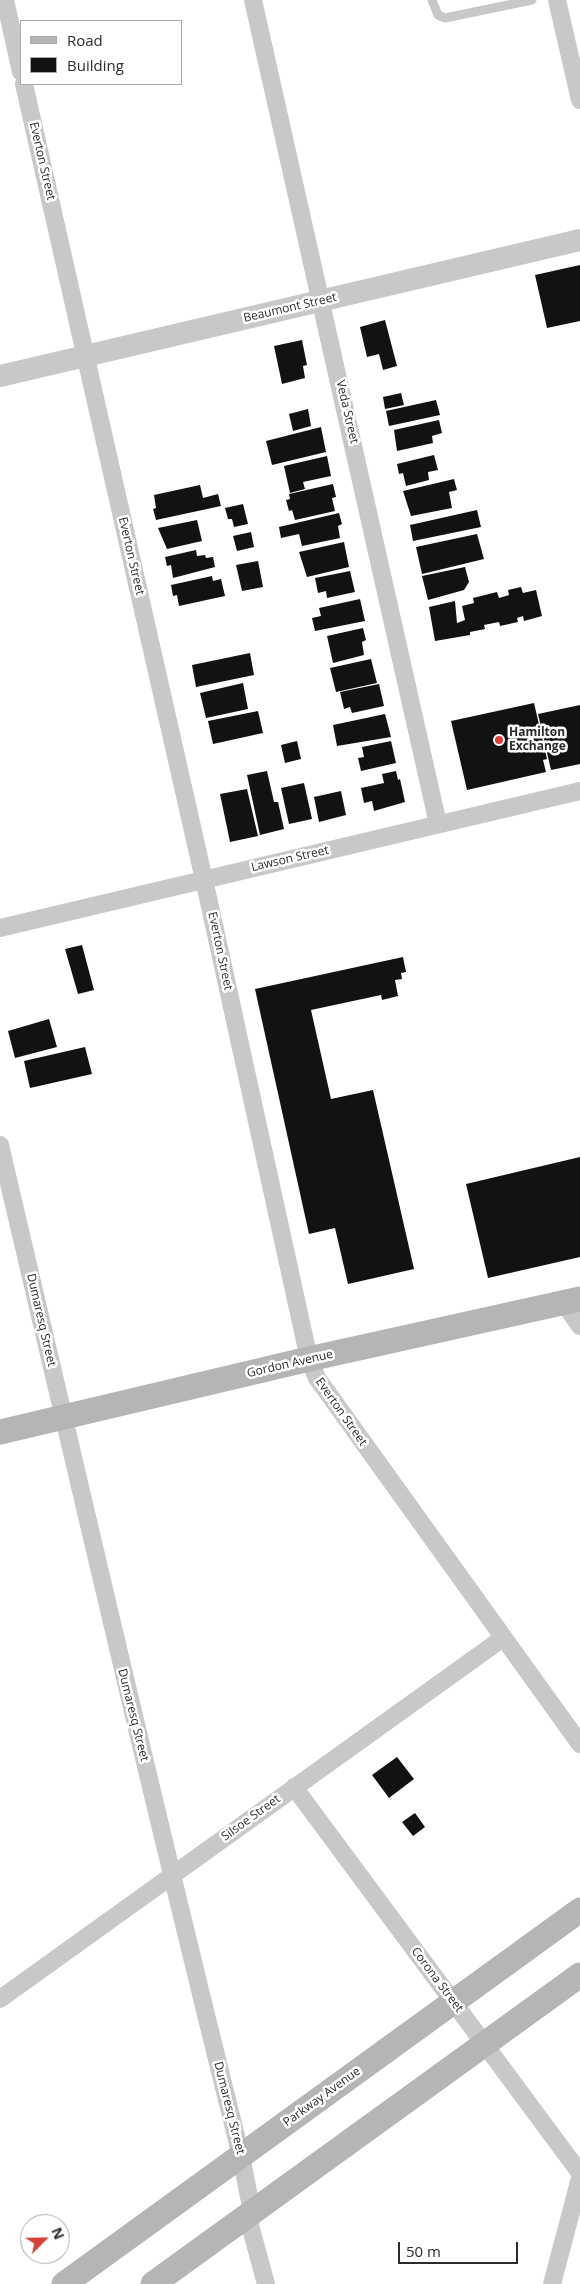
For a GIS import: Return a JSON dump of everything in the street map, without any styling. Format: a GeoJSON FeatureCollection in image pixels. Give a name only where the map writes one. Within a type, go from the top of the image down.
{"type":"FeatureCollection","features":[{"type":"Feature","properties":{"kind":"main road","name":"Gordon Avenue"},"geometry":{"type":"LineString","coordinates":[[0,1432],[308,1359],[572,1301]]}},
{"type":"Feature","properties":{"kind":"main road","name":"Parkway Avenue"},"geometry":{"type":"LineString","coordinates":[[64,2284],[580,1910]]}},
{"type":"Feature","properties":{"kind":"main road"},"geometry":{"type":"LineString","coordinates":[[153,2284],[580,1975]]}},
{"type":"Feature","properties":{"kind":"street"},"geometry":{"type":"LineString","coordinates":[[5,0],[20,68]]}},
{"type":"Feature","properties":{"kind":"street","name":"Veda Street"},"geometry":{"type":"LineString","coordinates":[[253,0],[438,824]]}},
{"type":"Feature","properties":{"kind":"street"},"geometry":{"type":"LineString","coordinates":[[557,0],[580,99]]}},
{"type":"Feature","properties":{"kind":"street","name":"Everton Street"},"geometry":{"type":"LineString","coordinates":[[24,85],[204,879],[308,1359],[317,1378],[580,1744]]}},
{"type":"Feature","properties":{"kind":"street","name":"Beaumont Street"},"geometry":{"type":"LineString","coordinates":[[0,376],[580,240]]}},
{"type":"Feature","properties":{"kind":"street","name":"Lawson Street"},"geometry":{"type":"LineString","coordinates":[[0,928],[580,791]]}},
{"type":"Feature","properties":{"kind":"street","name":"Dumaresq Street"},"geometry":{"type":"LineString","coordinates":[[0,1145],[98,1569],[241,2156],[252,2212],[250,2225],[266,2284]]}},
{"type":"Feature","properties":{"kind":"street"},"geometry":{"type":"LineString","coordinates":[[572,1301],[580,1326]]}},
{"type":"Feature","properties":{"kind":"street","name":"Silsoe Street"},"geometry":{"type":"LineString","coordinates":[[0,1999],[503,1638]]}},
{"type":"Feature","properties":{"kind":"street","name":"Corona Street"},"geometry":{"type":"LineString","coordinates":[[294,1787],[580,2173]]}},
{"type":"Feature","properties":{"kind":"street"},"geometry":{"type":"LineString","coordinates":[[552,2284],[575,2215],[580,2178]]}},
{"type":"Feature","properties":{"kind":"lane"},"geometry":{"type":"LineString","coordinates":[[432,0],[438,15],[445,18],[532,0]]}},
{"type":"Feature","properties":{"kind":"building"},"geometry":{"type":"Polygon","coordinates":[[[580,265],[580,321],[547,328],[535,275],[580,265]]]}},
{"type":"Feature","properties":{"kind":"building"},"geometry":{"type":"Polygon","coordinates":[[[385,320],[397,366],[383,370],[379,354],[367,357],[360,327],[385,320]]]}},
{"type":"Feature","properties":{"kind":"building"},"geometry":{"type":"Polygon","coordinates":[[[302,340],[307,365],[303,366],[305,378],[282,384],[274,346],[302,340]]]}},
{"type":"Feature","properties":{"kind":"building"},"geometry":{"type":"Polygon","coordinates":[[[401,393],[404,405],[385,409],[383,397],[401,393]]]}},
{"type":"Feature","properties":{"kind":"building"},"geometry":{"type":"Polygon","coordinates":[[[436,400],[440,415],[389,426],[386,411],[436,400]]]}},
{"type":"Feature","properties":{"kind":"building"},"geometry":{"type":"Polygon","coordinates":[[[308,409],[311,426],[293,431],[289,414],[308,409]]]}},
{"type":"Feature","properties":{"kind":"building"},"geometry":{"type":"Polygon","coordinates":[[[439,420],[442,433],[432,436],[433,443],[397,451],[394,430],[439,420]]]}},
{"type":"Feature","properties":{"kind":"building"},"geometry":{"type":"Polygon","coordinates":[[[321,427],[326,452],[272,465],[266,441],[321,427]]]}},
{"type":"Feature","properties":{"kind":"building"},"geometry":{"type":"Polygon","coordinates":[[[434,455],[438,470],[428,472],[429,480],[406,486],[403,473],[399,474],[397,464],[434,455]]]}},
{"type":"Feature","properties":{"kind":"building"},"geometry":{"type":"Polygon","coordinates":[[[327,456],[331,476],[303,482],[305,489],[290,493],[284,466],[327,456]]]}},
{"type":"Feature","properties":{"kind":"building"},"geometry":{"type":"Polygon","coordinates":[[[454,479],[457,490],[449,492],[452,508],[411,516],[403,491],[454,479]]]}},
{"type":"Feature","properties":{"kind":"building"},"geometry":{"type":"Polygon","coordinates":[[[333,484],[336,497],[332,498],[335,511],[295,520],[292,510],[289,511],[286,500],[290,499],[289,494],[333,484]]]}},
{"type":"Feature","properties":{"kind":"building"},"geometry":{"type":"Polygon","coordinates":[[[200,485],[203,498],[218,494],[221,506],[156,520],[153,509],[156,508],[154,495],[200,485]]]}},
{"type":"Feature","properties":{"kind":"building"},"geometry":{"type":"Polygon","coordinates":[[[243,504],[248,524],[234,527],[232,519],[228,519],[225,508],[243,504]]]}},
{"type":"Feature","properties":{"kind":"building"},"geometry":{"type":"Polygon","coordinates":[[[477,510],[481,527],[413,541],[410,525],[477,510]]]}},
{"type":"Feature","properties":{"kind":"building"},"geometry":{"type":"Polygon","coordinates":[[[339,513],[342,524],[338,526],[340,538],[302,546],[299,534],[281,538],[279,527],[339,513]]]}},
{"type":"Feature","properties":{"kind":"building"},"geometry":{"type":"Polygon","coordinates":[[[197,520],[202,541],[167,549],[158,528],[197,520]]]}},
{"type":"Feature","properties":{"kind":"building"},"geometry":{"type":"Polygon","coordinates":[[[251,532],[254,547],[237,551],[233,536],[251,532]]]}},
{"type":"Feature","properties":{"kind":"building"},"geometry":{"type":"Polygon","coordinates":[[[477,534],[484,559],[422,574],[416,547],[477,534]]]}},
{"type":"Feature","properties":{"kind":"building"},"geometry":{"type":"Polygon","coordinates":[[[344,542],[349,567],[307,577],[299,552],[344,542]]]}},
{"type":"Feature","properties":{"kind":"building"},"geometry":{"type":"Polygon","coordinates":[[[196,550],[197,556],[213,557],[215,567],[173,578],[171,565],[167,566],[165,557],[196,550]]]}},
{"type":"Feature","properties":{"kind":"building"},"geometry":{"type":"Polygon","coordinates":[[[258,561],[263,587],[242,591],[236,565],[258,561]]]}},
{"type":"Feature","properties":{"kind":"building"},"geometry":{"type":"Polygon","coordinates":[[[465,567],[469,582],[464,590],[428,600],[422,576],[465,567]]]}},
{"type":"Feature","properties":{"kind":"building"},"geometry":{"type":"Polygon","coordinates":[[[350,571],[355,592],[327,598],[326,591],[318,593],[315,578],[350,571]]]}},
{"type":"Feature","properties":{"kind":"building"},"geometry":{"type":"Polygon","coordinates":[[[212,576],[213,581],[221,579],[225,596],[179,606],[177,595],[173,596],[171,585],[212,576]]]}},
{"type":"Feature","properties":{"kind":"building"},"geometry":{"type":"Polygon","coordinates":[[[521,587],[523,593],[536,590],[542,616],[524,621],[523,616],[517,618],[518,622],[500,626],[499,622],[484,625],[485,629],[470,632],[470,635],[435,641],[429,607],[455,601],[457,623],[465,620],[462,606],[474,603],[473,598],[497,592],[499,598],[509,595],[508,590],[521,587]]]}},
{"type":"Feature","properties":{"kind":"building"},"geometry":{"type":"Polygon","coordinates":[[[360,599],[365,621],[315,631],[312,618],[321,616],[319,608],[360,599]]]}},
{"type":"Feature","properties":{"kind":"building"},"geometry":{"type":"Polygon","coordinates":[[[363,628],[366,640],[362,642],[364,655],[333,663],[327,636],[363,628]]]}},
{"type":"Feature","properties":{"kind":"building"},"geometry":{"type":"Polygon","coordinates":[[[250,653],[254,675],[196,687],[192,665],[250,653]]]}},
{"type":"Feature","properties":{"kind":"building"},"geometry":{"type":"Polygon","coordinates":[[[371,659],[377,683],[336,692],[330,668],[371,659]]]}},
{"type":"Feature","properties":{"kind":"building"},"geometry":{"type":"Polygon","coordinates":[[[243,683],[248,709],[206,718],[200,693],[243,683]]]}},
{"type":"Feature","properties":{"kind":"building"},"geometry":{"type":"Polygon","coordinates":[[[379,684],[384,706],[352,713],[350,707],[344,709],[340,692],[379,684]]]}},
{"type":"Feature","properties":{"kind":"building","name":"Hamilton Exchange"},"geometry":{"type":"Polygon","coordinates":[[[534,703],[547,759],[543,760],[546,772],[467,790],[451,721],[534,703]]]}},
{"type":"Feature","properties":{"kind":"building","name":"Hamilton Exchange"},"geometry":{"type":"Polygon","coordinates":[[[580,705],[580,764],[551,770],[538,714],[580,705]]]}},
{"type":"Feature","properties":{"kind":"building"},"geometry":{"type":"Polygon","coordinates":[[[258,711],[263,733],[213,744],[208,721],[258,711]]]}},
{"type":"Feature","properties":{"kind":"building"},"geometry":{"type":"Polygon","coordinates":[[[385,714],[391,737],[337,746],[333,725],[385,714]]]}},
{"type":"Feature","properties":{"kind":"building"},"geometry":{"type":"Polygon","coordinates":[[[297,741],[301,759],[285,763],[281,745],[297,741]]]}},
{"type":"Feature","properties":{"kind":"building"},"geometry":{"type":"Polygon","coordinates":[[[391,741],[396,763],[361,771],[358,758],[364,757],[362,747],[391,741]]]}},
{"type":"Feature","properties":{"kind":"building"},"geometry":{"type":"Polygon","coordinates":[[[267,771],[274,802],[278,802],[284,829],[260,835],[247,775],[267,771]]]}},
{"type":"Feature","properties":{"kind":"building"},"geometry":{"type":"Polygon","coordinates":[[[396,771],[398,780],[400,779],[405,802],[374,811],[372,801],[364,803],[361,788],[384,783],[382,774],[396,771]]]}},
{"type":"Feature","properties":{"kind":"building"},"geometry":{"type":"Polygon","coordinates":[[[304,783],[312,819],[289,824],[281,788],[304,783]]]}},
{"type":"Feature","properties":{"kind":"building"},"geometry":{"type":"Polygon","coordinates":[[[247,789],[258,836],[230,842],[220,794],[247,789]]]}},
{"type":"Feature","properties":{"kind":"building"},"geometry":{"type":"Polygon","coordinates":[[[341,791],[346,815],[319,822],[314,797],[341,791]]]}},
{"type":"Feature","properties":{"kind":"building"},"geometry":{"type":"Polygon","coordinates":[[[82,945],[94,990],[78,994],[65,949],[82,945]]]}},
{"type":"Feature","properties":{"kind":"building"},"geometry":{"type":"Polygon","coordinates":[[[403,957],[406,972],[401,973],[402,979],[395,980],[398,996],[382,1000],[381,995],[311,1010],[331,1099],[373,1090],[414,1269],[348,1284],[335,1228],[309,1234],[255,989],[403,957]]]}},
{"type":"Feature","properties":{"kind":"building"},"geometry":{"type":"Polygon","coordinates":[[[49,1019],[57,1047],[15,1058],[8,1031],[49,1019]]]}},
{"type":"Feature","properties":{"kind":"building"},"geometry":{"type":"Polygon","coordinates":[[[85,1047],[92,1074],[30,1088],[24,1061],[85,1047]]]}},
{"type":"Feature","properties":{"kind":"building"},"geometry":{"type":"Polygon","coordinates":[[[580,1157],[580,1257],[488,1278],[466,1184],[580,1157]]]}},
{"type":"Feature","properties":{"kind":"building"},"geometry":{"type":"Polygon","coordinates":[[[397,1757],[414,1779],[389,1798],[372,1775],[397,1757]]]}},
{"type":"Feature","properties":{"kind":"building"},"geometry":{"type":"Polygon","coordinates":[[[415,1813],[425,1827],[413,1836],[402,1822],[415,1813]]]}},
{"type":"Feature","properties":{"kind":"place","name":"Hamilton Exchange"},"geometry":{"type":"Point","coordinates":[499,740]}}]}
